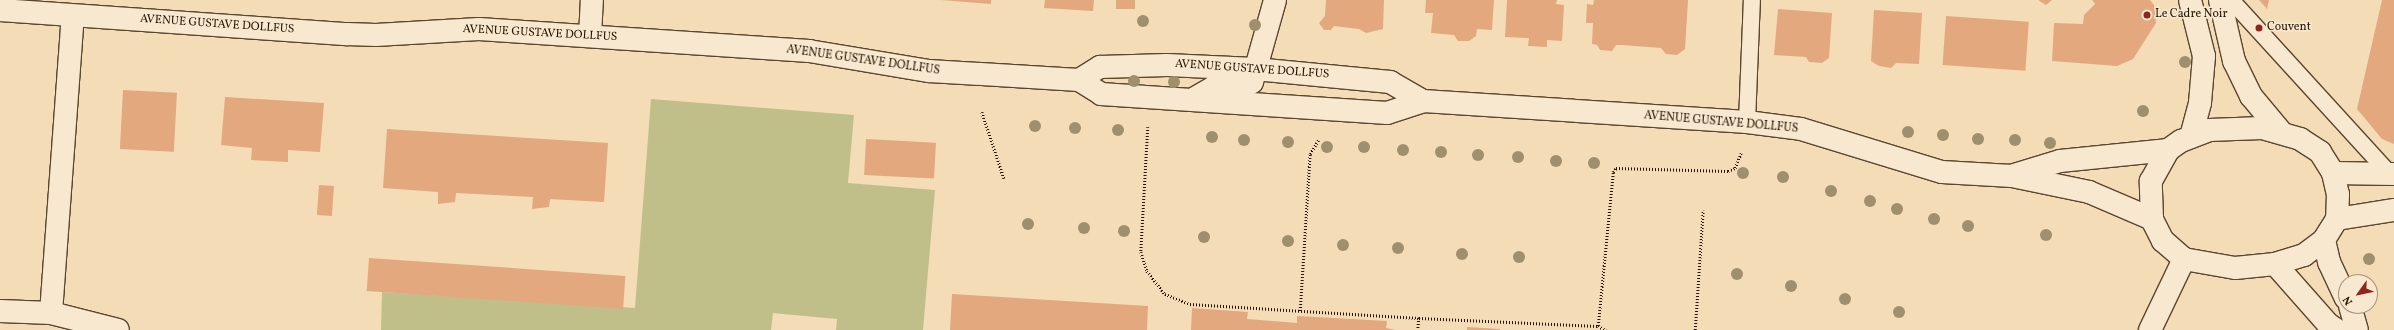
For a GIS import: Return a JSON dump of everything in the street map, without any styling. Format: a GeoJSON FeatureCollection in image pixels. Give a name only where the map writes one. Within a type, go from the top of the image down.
{"type":"FeatureCollection","features":[{"type":"Feature","properties":{"kind":"main road"},"geometry":{"type":"LineString","coordinates":[[590,36],[592,0]]}},
{"type":"Feature","properties":{"kind":"main road"},"geometry":{"type":"LineString","coordinates":[[1195,98],[1214,87],[1252,82],[1275,0]]}},
{"type":"Feature","properties":{"kind":"main road"},"geometry":{"type":"LineString","coordinates":[[2190,0],[2204,56],[2200,103],[2192,137]]}},
{"type":"Feature","properties":{"kind":"main road"},"geometry":{"type":"LineString","coordinates":[[2220,0],[2234,61],[2251,96],[2281,132]]}},
{"type":"Feature","properties":{"kind":"main road","name":"AVENUE GUSTAVE DOLLFUS"},"geometry":{"type":"LineString","coordinates":[[0,10],[376,35],[451,29],[590,36],[809,52],[929,71],[1080,80],[1102,94],[1195,98],[1387,113],[1423,101],[1747,122],[1801,129],[1942,172],[2012,176],[2088,192],[2152,219]]}},
{"type":"Feature","properties":{"kind":"main road"},"geometry":{"type":"LineString","coordinates":[[51,313],[73,16]]}},
{"type":"Feature","properties":{"kind":"main road","name":"AVENUE GUSTAVE DOLLFUS"},"geometry":{"type":"LineString","coordinates":[[1080,80],[1100,68],[1167,64],[1390,82],[1423,101]]}},
{"type":"Feature","properties":{"kind":"main road"},"geometry":{"type":"LineString","coordinates":[[2262,128],[2281,132],[2300,139],[2320,152],[2333,173],[2338,194],[2337,219],[2324,240],[2304,255],[2276,264],[2235,268],[2184,259],[2163,241],[2152,219],[2151,181],[2168,150],[2209,130],[2262,128]]}},
{"type":"Feature","properties":{"kind":"main road","name":"AVENUE GUSTAVE DOLLFUS"},"geometry":{"type":"LineString","coordinates":[[2012,176],[2060,161],[2168,150]]}},
{"type":"Feature","properties":{"kind":"main road"},"geometry":{"type":"LineString","coordinates":[[2333,173],[2392,174]]}},
{"type":"Feature","properties":{"kind":"main road"},"geometry":{"type":"LineString","coordinates":[[2337,219],[2394,210]]}},
{"type":"Feature","properties":{"kind":"main road"},"geometry":{"type":"LineString","coordinates":[[2324,240],[2329,262],[2338,281]]}},
{"type":"Feature","properties":{"kind":"main road"},"geometry":{"type":"LineString","coordinates":[[2150,330],[2184,259]]}},
{"type":"Feature","properties":{"kind":"main road"},"geometry":{"type":"LineString","coordinates":[[2276,264],[2328,324],[2337,330]]}},
{"type":"Feature","properties":{"kind":"main road"},"geometry":{"type":"LineString","coordinates":[[0,311],[51,313],[118,330]]}},
{"type":"Feature","properties":{"kind":"main road"},"geometry":{"type":"LineString","coordinates":[[2352,314],[2357,330]]}},
{"type":"Feature","properties":{"kind":"lane"},"geometry":{"type":"LineString","coordinates":[[1747,122],[1752,0]]}},
{"type":"Feature","properties":{"kind":"lane"},"geometry":{"type":"LineString","coordinates":[[2231,0],[2392,174]]}},
{"type":"Feature","properties":{"kind":"path"},"geometry":{"type":"LineString","coordinates":[[982,112],[1004,178]]}},
{"type":"Feature","properties":{"kind":"path"},"geometry":{"type":"LineString","coordinates":[[1148,126],[1141,252],[1147,271],[1158,288],[1165,294],[1190,304],[1381,316],[1598,326],[1606,330]]}},
{"type":"Feature","properties":{"kind":"path"},"geometry":{"type":"LineString","coordinates":[[1300,311],[1310,154],[1322,134]]}},
{"type":"Feature","properties":{"kind":"path"},"geometry":{"type":"LineString","coordinates":[[1598,326],[1613,172],[1616,168],[1728,171],[1735,168],[1743,147]]}},
{"type":"Feature","properties":{"kind":"path"},"geometry":{"type":"LineString","coordinates":[[1695,330],[1703,210]]}},
{"type":"Feature","properties":{"kind":"path"},"geometry":{"type":"LineString","coordinates":[[1418,330],[1419,318]]}},
{"type":"Feature","properties":{"kind":"shaded area"},"geometry":{"type":"Polygon","coordinates":[[[651,99],[854,115],[848,183],[935,190],[923,330],[836,330],[837,319],[773,313],[771,330],[381,330],[382,292],[635,308],[651,99]]]}},
{"type":"Feature","properties":{"kind":"building"},"geometry":{"type":"Polygon","coordinates":[[[941,0],[991,0],[991,4],[941,0]]]}},
{"type":"Feature","properties":{"kind":"building"},"geometry":{"type":"Polygon","coordinates":[[[1045,0],[1094,0],[1093,11],[1044,8],[1045,0]]]}},
{"type":"Feature","properties":{"kind":"building"},"geometry":{"type":"Polygon","coordinates":[[[1116,0],[1135,0],[1135,9],[1116,9],[1116,0]]]}},
{"type":"Feature","properties":{"kind":"building"},"geometry":{"type":"Polygon","coordinates":[[[1326,0],[1384,0],[1383,29],[1366,33],[1359,29],[1334,26],[1331,30],[1324,30],[1319,23],[1325,16],[1326,0]]]}},
{"type":"Feature","properties":{"kind":"building"},"geometry":{"type":"Polygon","coordinates":[[[1426,0],[1494,0],[1492,30],[1477,29],[1476,36],[1469,41],[1458,41],[1454,35],[1431,33],[1433,13],[1425,13],[1426,0]]]}},
{"type":"Feature","properties":{"kind":"building"},"geometry":{"type":"Polygon","coordinates":[[[1507,0],[1557,0],[1556,4],[1564,5],[1562,41],[1547,40],[1547,47],[1528,46],[1529,38],[1505,37],[1507,0]]]}},
{"type":"Feature","properties":{"kind":"building"},"geometry":{"type":"Polygon","coordinates":[[[1594,0],[1688,0],[1685,49],[1677,55],[1666,54],[1661,48],[1622,45],[1616,45],[1612,51],[1600,50],[1597,45],[1592,44],[1593,23],[1586,23],[1587,4],[1593,5],[1594,0]]]}},
{"type":"Feature","properties":{"kind":"building"},"geometry":{"type":"Polygon","coordinates":[[[2038,0],[2052,0],[2046,5],[2038,0]]]}},
{"type":"Feature","properties":{"kind":"building"},"geometry":{"type":"Polygon","coordinates":[[[2092,0],[2150,0],[2154,5],[2156,23],[2133,59],[2117,66],[2052,61],[2054,23],[2083,24],[2084,15],[2095,4],[2092,0]]]}},
{"type":"Feature","properties":{"kind":"building"},"geometry":{"type":"Polygon","coordinates":[[[2259,0],[2269,0],[2267,9],[2259,0]]]}},
{"type":"Feature","properties":{"kind":"building"},"geometry":{"type":"Polygon","coordinates":[[[2382,0],[2394,0],[2394,144],[2382,139],[2357,109],[2382,0]]]}},
{"type":"Feature","properties":{"kind":"building"},"geometry":{"type":"Polygon","coordinates":[[[1778,9],[1832,13],[1829,58],[1822,63],[1809,62],[1806,57],[1774,55],[1778,9]]]}},
{"type":"Feature","properties":{"kind":"building"},"geometry":{"type":"Polygon","coordinates":[[[1874,10],[1922,13],[1919,64],[1896,63],[1891,68],[1879,66],[1871,61],[1874,10]]]}},
{"type":"Feature","properties":{"kind":"building"},"geometry":{"type":"Polygon","coordinates":[[[1946,16],[2029,22],[2025,71],[1943,65],[1946,16]]]}},
{"type":"Feature","properties":{"kind":"building"},"geometry":{"type":"Polygon","coordinates":[[[123,90],[177,93],[174,152],[120,149],[123,90]]]}},
{"type":"Feature","properties":{"kind":"building"},"geometry":{"type":"Polygon","coordinates":[[[225,97],[324,103],[320,152],[288,150],[288,162],[251,160],[252,148],[221,145],[225,97]]]}},
{"type":"Feature","properties":{"kind":"building"},"geometry":{"type":"Polygon","coordinates":[[[387,129],[608,143],[604,202],[550,199],[549,207],[532,209],[533,197],[456,193],[455,202],[438,204],[438,192],[383,188],[387,129]]]}},
{"type":"Feature","properties":{"kind":"building"},"geometry":{"type":"Polygon","coordinates":[[[866,139],[936,143],[934,179],[864,175],[866,139]]]}},
{"type":"Feature","properties":{"kind":"building"},"geometry":{"type":"Polygon","coordinates":[[[319,185],[334,186],[332,216],[317,215],[319,185]]]}},
{"type":"Feature","properties":{"kind":"building"},"geometry":{"type":"Polygon","coordinates":[[[369,258],[625,276],[623,309],[367,291],[369,258]]]}},
{"type":"Feature","properties":{"kind":"building"},"geometry":{"type":"Polygon","coordinates":[[[952,294],[1148,306],[1147,330],[950,330],[952,294]]]}},
{"type":"Feature","properties":{"kind":"building"},"geometry":{"type":"Polygon","coordinates":[[[1192,308],[1248,312],[1247,319],[1297,323],[1297,316],[1387,321],[1386,328],[1396,330],[1191,330],[1192,308]]]}},
{"type":"Feature","properties":{"kind":"building"},"geometry":{"type":"Polygon","coordinates":[[[1467,327],[1500,329],[1500,330],[1467,330],[1467,327]]]}},
{"type":"Feature","properties":{"kind":"place","name":"Le Cadre Noir"},"geometry":{"type":"Point","coordinates":[2147,15]}},
{"type":"Feature","properties":{"kind":"place","name":"Couvent"},"geometry":{"type":"Point","coordinates":[2259,28]}}]}
